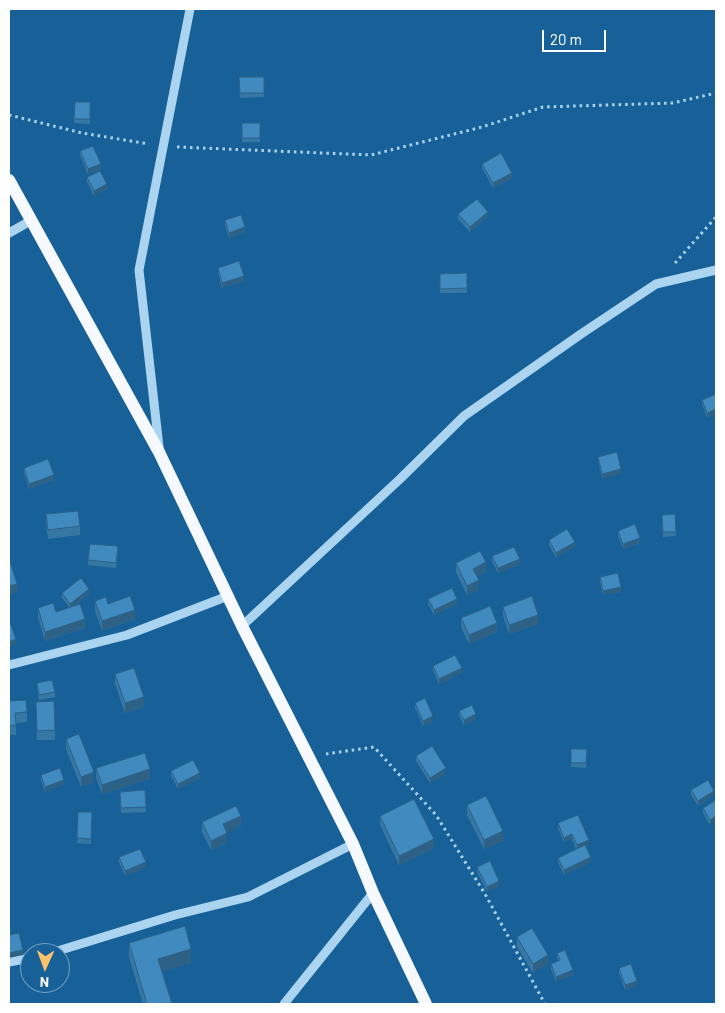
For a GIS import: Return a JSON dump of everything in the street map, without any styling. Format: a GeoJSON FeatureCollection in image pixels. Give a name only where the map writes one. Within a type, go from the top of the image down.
{"type":"FeatureCollection","features":[{"type":"Feature","properties":{"kind":"main road"},"geometry":{"type":"LineString","coordinates":[[9,180],[14,198],[32,220],[159,452],[242,626],[353,844],[373,893],[426,1004]]}},
{"type":"Feature","properties":{"kind":"street"},"geometry":{"type":"LineString","coordinates":[[159,452],[139,270],[190,9]]}},
{"type":"Feature","properties":{"kind":"street"},"geometry":{"type":"LineString","coordinates":[[9,233],[32,220]]}},
{"type":"Feature","properties":{"kind":"street"},"geometry":{"type":"LineString","coordinates":[[242,626],[400,479],[464,416],[580,334],[656,284],[716,270]]}},
{"type":"Feature","properties":{"kind":"street"},"geometry":{"type":"LineString","coordinates":[[9,665],[127,634],[228,596]]}},
{"type":"Feature","properties":{"kind":"street"},"geometry":{"type":"LineString","coordinates":[[70,947],[175,915],[248,896],[353,844]]}},
{"type":"Feature","properties":{"kind":"street"},"geometry":{"type":"LineString","coordinates":[[284,1004],[373,893]]}},
{"type":"Feature","properties":{"kind":"path"},"geometry":{"type":"LineString","coordinates":[[9,114],[82,133],[163,146],[371,155],[482,127],[543,108],[673,103],[716,93]]}},
{"type":"Feature","properties":{"kind":"path"},"geometry":{"type":"LineString","coordinates":[[656,284],[716,217]]}},
{"type":"Feature","properties":{"kind":"path"},"geometry":{"type":"LineString","coordinates":[[309,757],[374,747],[436,815],[486,894],[546,1004]]}},
{"type":"Feature","properties":{"kind":"building"},"geometry":{"type":"Polygon","coordinates":[[[239,77],[264,77],[264,93],[240,93],[239,77]]]}},
{"type":"Feature","properties":{"kind":"building"},"geometry":{"type":"Polygon","coordinates":[[[75,102],[90,102],[90,119],[74,119],[75,102]]]}},
{"type":"Feature","properties":{"kind":"building"},"geometry":{"type":"Polygon","coordinates":[[[242,123],[260,123],[260,138],[242,138],[242,123]]]}},
{"type":"Feature","properties":{"kind":"building"},"geometry":{"type":"Polygon","coordinates":[[[93,146],[101,164],[88,169],[80,151],[93,146]]]}},
{"type":"Feature","properties":{"kind":"building"},"geometry":{"type":"Polygon","coordinates":[[[501,153],[512,173],[493,183],[482,164],[501,153]]]}},
{"type":"Feature","properties":{"kind":"building"},"geometry":{"type":"Polygon","coordinates":[[[100,171],[107,184],[94,191],[87,177],[100,171]]]}},
{"type":"Feature","properties":{"kind":"building"},"geometry":{"type":"Polygon","coordinates":[[[477,199],[488,212],[470,227],[458,214],[477,199]]]}},
{"type":"Feature","properties":{"kind":"building"},"geometry":{"type":"Polygon","coordinates":[[[241,215],[245,227],[229,233],[225,220],[241,215]]]}},
{"type":"Feature","properties":{"kind":"building"},"geometry":{"type":"Polygon","coordinates":[[[239,261],[244,276],[222,283],[218,268],[239,261]]]}},
{"type":"Feature","properties":{"kind":"building"},"geometry":{"type":"Polygon","coordinates":[[[467,273],[467,288],[440,289],[440,274],[467,273]]]}},
{"type":"Feature","properties":{"kind":"building"},"geometry":{"type":"Polygon","coordinates":[[[716,394],[716,409],[707,413],[702,400],[716,394]]]}},
{"type":"Feature","properties":{"kind":"building"},"geometry":{"type":"Polygon","coordinates":[[[617,452],[621,469],[602,474],[598,457],[617,452]]]}},
{"type":"Feature","properties":{"kind":"building"},"geometry":{"type":"Polygon","coordinates":[[[48,459],[54,475],[29,484],[24,468],[48,459]]]}},
{"type":"Feature","properties":{"kind":"building"},"geometry":{"type":"Polygon","coordinates":[[[78,511],[80,526],[48,530],[46,514],[78,511]]]}},
{"type":"Feature","properties":{"kind":"building"},"geometry":{"type":"Polygon","coordinates":[[[675,514],[676,532],[663,532],[662,515],[675,514]]]}},
{"type":"Feature","properties":{"kind":"building"},"geometry":{"type":"Polygon","coordinates":[[[635,524],[640,538],[623,544],[618,531],[635,524]]]}},
{"type":"Feature","properties":{"kind":"building"},"geometry":{"type":"Polygon","coordinates":[[[567,529],[575,542],[556,553],[549,540],[567,529]]]}},
{"type":"Feature","properties":{"kind":"building"},"geometry":{"type":"Polygon","coordinates":[[[90,544],[118,546],[116,563],[88,560],[90,544]]]}},
{"type":"Feature","properties":{"kind":"building"},"geometry":{"type":"Polygon","coordinates":[[[514,547],[520,559],[498,568],[492,556],[514,547]]]}},
{"type":"Feature","properties":{"kind":"building"},"geometry":{"type":"Polygon","coordinates":[[[480,551],[486,562],[473,569],[479,580],[467,586],[456,563],[480,551]]]}},
{"type":"Feature","properties":{"kind":"building"},"geometry":{"type":"Polygon","coordinates":[[[9,558],[17,584],[9,586],[9,558]]]}},
{"type":"Feature","properties":{"kind":"building"},"geometry":{"type":"Polygon","coordinates":[[[618,573],[621,587],[603,591],[600,577],[618,573]]]}},
{"type":"Feature","properties":{"kind":"building"},"geometry":{"type":"Polygon","coordinates":[[[81,578],[89,589],[70,604],[62,593],[81,578]]]}},
{"type":"Feature","properties":{"kind":"building"},"geometry":{"type":"Polygon","coordinates":[[[452,588],[457,599],[434,610],[428,599],[452,588]]]}},
{"type":"Feature","properties":{"kind":"building"},"geometry":{"type":"Polygon","coordinates":[[[130,596],[135,610],[102,621],[95,601],[106,597],[108,604],[130,596]]]}},
{"type":"Feature","properties":{"kind":"building"},"geometry":{"type":"Polygon","coordinates":[[[532,596],[538,615],[509,625],[503,607],[532,596]]]}},
{"type":"Feature","properties":{"kind":"building"},"geometry":{"type":"Polygon","coordinates":[[[53,603],[56,612],[80,604],[85,619],[45,632],[38,608],[53,603]]]}},
{"type":"Feature","properties":{"kind":"building"},"geometry":{"type":"Polygon","coordinates":[[[490,606],[497,623],[469,635],[461,618],[490,606]]]}},
{"type":"Feature","properties":{"kind":"building"},"geometry":{"type":"Polygon","coordinates":[[[11,625],[16,639],[9,642],[9,626],[11,625]]]}},
{"type":"Feature","properties":{"kind":"building"},"geometry":{"type":"Polygon","coordinates":[[[455,655],[462,668],[439,679],[433,666],[455,655]]]}},
{"type":"Feature","properties":{"kind":"building"},"geometry":{"type":"Polygon","coordinates":[[[134,668],[144,697],[125,703],[115,674],[134,668]]]}},
{"type":"Feature","properties":{"kind":"building"},"geometry":{"type":"Polygon","coordinates":[[[52,680],[55,692],[39,695],[37,683],[52,680]]]}},
{"type":"Feature","properties":{"kind":"building"},"geometry":{"type":"Polygon","coordinates":[[[425,698],[433,716],[423,721],[415,703],[425,698]]]}},
{"type":"Feature","properties":{"kind":"building"},"geometry":{"type":"Polygon","coordinates":[[[26,700],[27,712],[15,713],[16,725],[9,726],[9,701],[26,700]]]}},
{"type":"Feature","properties":{"kind":"building"},"geometry":{"type":"Polygon","coordinates":[[[54,701],[55,730],[37,731],[36,702],[54,701]]]}},
{"type":"Feature","properties":{"kind":"building"},"geometry":{"type":"Polygon","coordinates":[[[472,705],[476,714],[464,720],[459,711],[472,705]]]}},
{"type":"Feature","properties":{"kind":"building"},"geometry":{"type":"Polygon","coordinates":[[[79,734],[94,772],[81,777],[66,739],[79,734]]]}},
{"type":"Feature","properties":{"kind":"building"},"geometry":{"type":"Polygon","coordinates":[[[432,746],[446,768],[430,778],[416,756],[432,746]]]}},
{"type":"Feature","properties":{"kind":"building"},"geometry":{"type":"Polygon","coordinates":[[[571,749],[587,749],[586,763],[571,763],[571,749]]]}},
{"type":"Feature","properties":{"kind":"building"},"geometry":{"type":"Polygon","coordinates":[[[145,753],[150,769],[102,785],[96,768],[145,753]]]}},
{"type":"Feature","properties":{"kind":"building"},"geometry":{"type":"Polygon","coordinates":[[[193,760],[200,773],[178,784],[171,771],[193,760]]]}},
{"type":"Feature","properties":{"kind":"building"},"geometry":{"type":"Polygon","coordinates":[[[60,768],[64,780],[45,787],[41,775],[60,768]]]}},
{"type":"Feature","properties":{"kind":"building"},"geometry":{"type":"Polygon","coordinates":[[[708,780],[714,791],[698,801],[691,790],[708,780]]]}},
{"type":"Feature","properties":{"kind":"building"},"geometry":{"type":"Polygon","coordinates":[[[145,790],[146,807],[121,808],[120,792],[145,790]]]}},
{"type":"Feature","properties":{"kind":"building"},"geometry":{"type":"Polygon","coordinates":[[[486,796],[503,831],[484,840],[467,805],[486,796]]]}},
{"type":"Feature","properties":{"kind":"building"},"geometry":{"type":"Polygon","coordinates":[[[414,799],[434,839],[399,856],[380,816],[414,799]]]}},
{"type":"Feature","properties":{"kind":"building"},"geometry":{"type":"Polygon","coordinates":[[[716,800],[716,816],[710,820],[703,808],[716,800]]]}},
{"type":"Feature","properties":{"kind":"building"},"geometry":{"type":"Polygon","coordinates":[[[236,806],[241,816],[223,824],[227,833],[211,841],[202,822],[236,806]]]}},
{"type":"Feature","properties":{"kind":"building"},"geometry":{"type":"Polygon","coordinates":[[[78,812],[92,812],[91,839],[77,838],[78,812]]]}},
{"type":"Feature","properties":{"kind":"building"},"geometry":{"type":"Polygon","coordinates":[[[578,815],[589,840],[577,845],[572,834],[564,838],[558,823],[578,815]]]}},
{"type":"Feature","properties":{"kind":"building"},"geometry":{"type":"Polygon","coordinates":[[[585,845],[591,857],[564,870],[558,858],[585,845]]]}},
{"type":"Feature","properties":{"kind":"building"},"geometry":{"type":"Polygon","coordinates":[[[140,849],[146,862],[125,871],[119,857],[140,849]]]}},
{"type":"Feature","properties":{"kind":"building"},"geometry":{"type":"Polygon","coordinates":[[[490,861],[499,881],[487,887],[477,867],[490,861]]]}},
{"type":"Feature","properties":{"kind":"building"},"geometry":{"type":"Polygon","coordinates":[[[185,926],[191,949],[158,959],[172,1004],[147,1004],[129,943],[185,926]]]}},
{"type":"Feature","properties":{"kind":"building"},"geometry":{"type":"Polygon","coordinates":[[[532,928],[548,955],[533,964],[517,937],[532,928]]]}},
{"type":"Feature","properties":{"kind":"building"},"geometry":{"type":"Polygon","coordinates":[[[19,933],[21,943],[20,951],[9,953],[9,935],[19,933]]]}},
{"type":"Feature","properties":{"kind":"building"},"geometry":{"type":"Polygon","coordinates":[[[565,950],[573,970],[556,977],[551,964],[560,960],[557,953],[565,950]]]}},
{"type":"Feature","properties":{"kind":"building"},"geometry":{"type":"Polygon","coordinates":[[[631,964],[637,981],[625,985],[619,968],[631,964]]]}}]}
